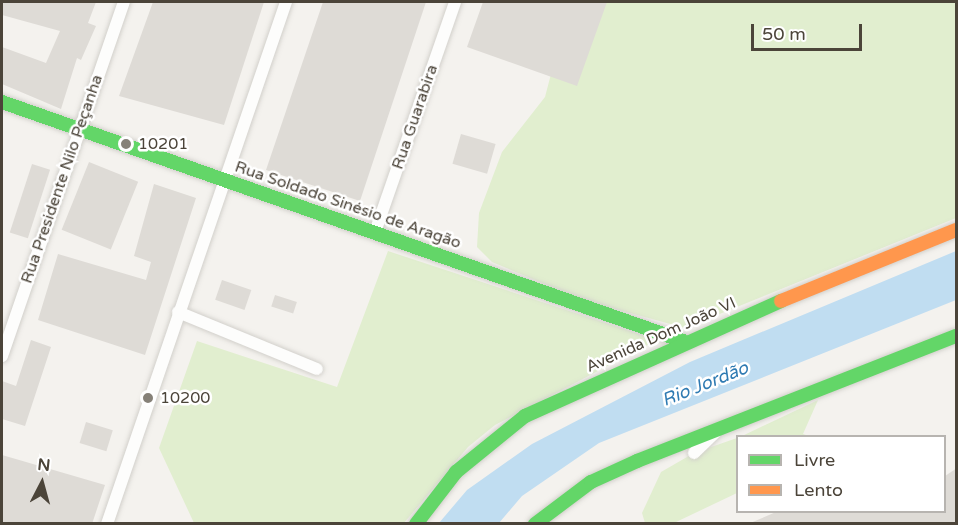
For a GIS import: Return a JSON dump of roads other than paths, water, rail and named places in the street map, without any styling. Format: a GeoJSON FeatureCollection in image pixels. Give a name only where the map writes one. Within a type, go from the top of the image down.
{"type":"FeatureCollection","features":[{"type":"Feature","properties":{"kind":"main road","name":"Rua Soldado Sinésio de Aragão"},"geometry":{"type":"LineString","coordinates":[[2,102],[683,341]]}},
{"type":"Feature","properties":{"kind":"main road","name":"Avenida Dom João VI"},"geometry":{"type":"LineString","coordinates":[[416,524],[456,472],[525,416],[683,341],[957,230]]}},
{"type":"Feature","properties":{"kind":"main road"},"geometry":{"type":"LineString","coordinates":[[535,524],[591,482],[957,336]]}},
{"type":"Feature","properties":{"kind":"street","name":"Rua Presidente Nilo Peçanha"},"geometry":{"type":"LineString","coordinates":[[2,356],[78,128],[124,2]]}},
{"type":"Feature","properties":{"kind":"street"},"geometry":{"type":"LineString","coordinates":[[107,524],[286,2]]}},
{"type":"Feature","properties":{"kind":"street","name":"Rua Guarabira"},"geometry":{"type":"LineString","coordinates":[[375,232],[455,2]]}},
{"type":"Feature","properties":{"kind":"street"},"geometry":{"type":"LineString","coordinates":[[178,312],[317,369]]}},
{"type":"Feature","properties":{"kind":"street"},"geometry":{"type":"LineString","coordinates":[[694,453],[720,429]]}},
{"type":"Feature","properties":{"kind":"water","name":"Rio Jordão"},"geometry":{"type":"Polygon","coordinates":[[[956,251],[956,300],[599,443],[522,496],[499,523],[439,523],[467,490],[532,444],[690,362],[956,251]]]}},
{"type":"Feature","properties":{"kind":"place","name":"10201"},"geometry":{"type":"Point","coordinates":[126,144]}},
{"type":"Feature","properties":{"kind":"place","name":"10200"},"geometry":{"type":"Point","coordinates":[148,398]}}]}
